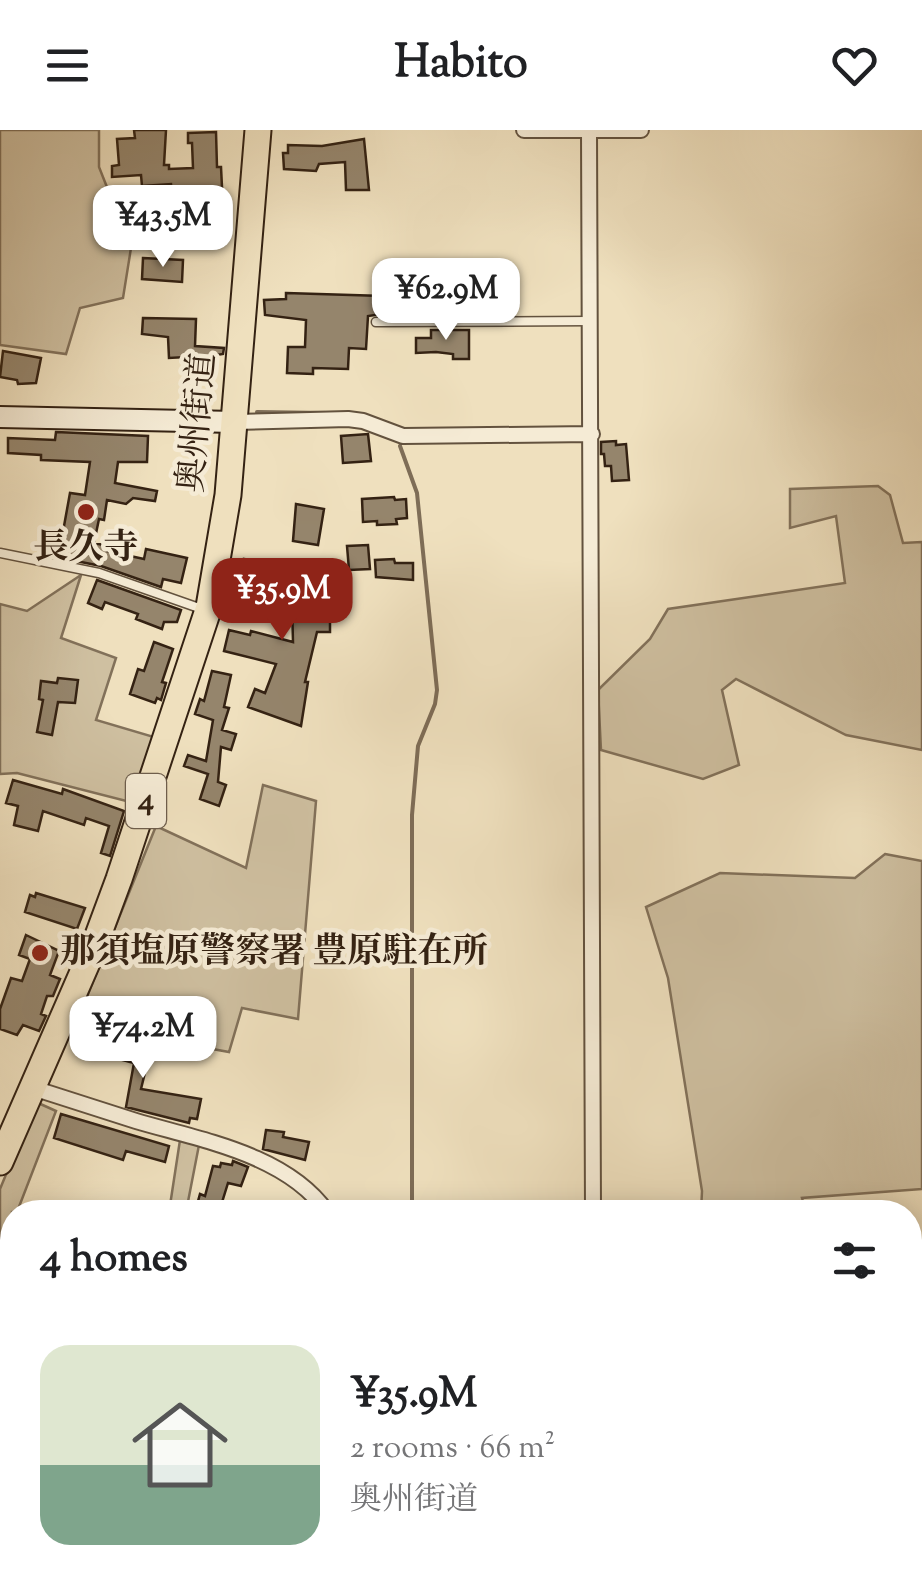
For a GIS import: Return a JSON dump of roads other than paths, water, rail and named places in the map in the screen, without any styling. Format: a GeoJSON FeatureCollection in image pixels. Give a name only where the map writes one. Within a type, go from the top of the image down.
{"type":"FeatureCollection","features":[{"type":"Feature","properties":{"kind":"highway","name":"奥州街道"},"geometry":{"type":"LineString","coordinates":[[0,1162],[120,879],[208,612],[224,531],[258,130]]}},
{"type":"Feature","properties":{"kind":"main road"},"geometry":{"type":"LineString","coordinates":[[0,417],[235,422]]}},
{"type":"Feature","properties":{"kind":"street"},"geometry":{"type":"LineString","coordinates":[[524,130],[641,130]]}},
{"type":"Feature","properties":{"kind":"street"},"geometry":{"type":"LineString","coordinates":[[589,131],[593,1200]]}},
{"type":"Feature","properties":{"kind":"street"},"geometry":{"type":"LineString","coordinates":[[235,422],[348,419],[403,436],[592,434]]}},
{"type":"Feature","properties":{"kind":"street"},"geometry":{"type":"LineString","coordinates":[[32,1088],[245,1155],[290,1176],[318,1200]]}},
{"type":"Feature","properties":{"kind":"lane"},"geometry":{"type":"LineString","coordinates":[[376,322],[591,321]]}},
{"type":"Feature","properties":{"kind":"lane"},"geometry":{"type":"LineString","coordinates":[[0,552],[120,579],[208,612]]}},
{"type":"Feature","properties":{"kind":"waterway"},"geometry":{"type":"LineString","coordinates":[[257,412],[327,413]]}},
{"type":"Feature","properties":{"kind":"waterway"},"geometry":{"type":"LineString","coordinates":[[400,446],[417,493],[437,690],[418,746],[412,815],[412,1200]]}},
{"type":"Feature","properties":{"kind":"place","name":"長久寺"},"geometry":{"type":"Point","coordinates":[86,512]}},
{"type":"Feature","properties":{"kind":"place","name":"那須塩原警察署 豊原駐在所"},"geometry":{"type":"Point","coordinates":[40,953]}}]}
